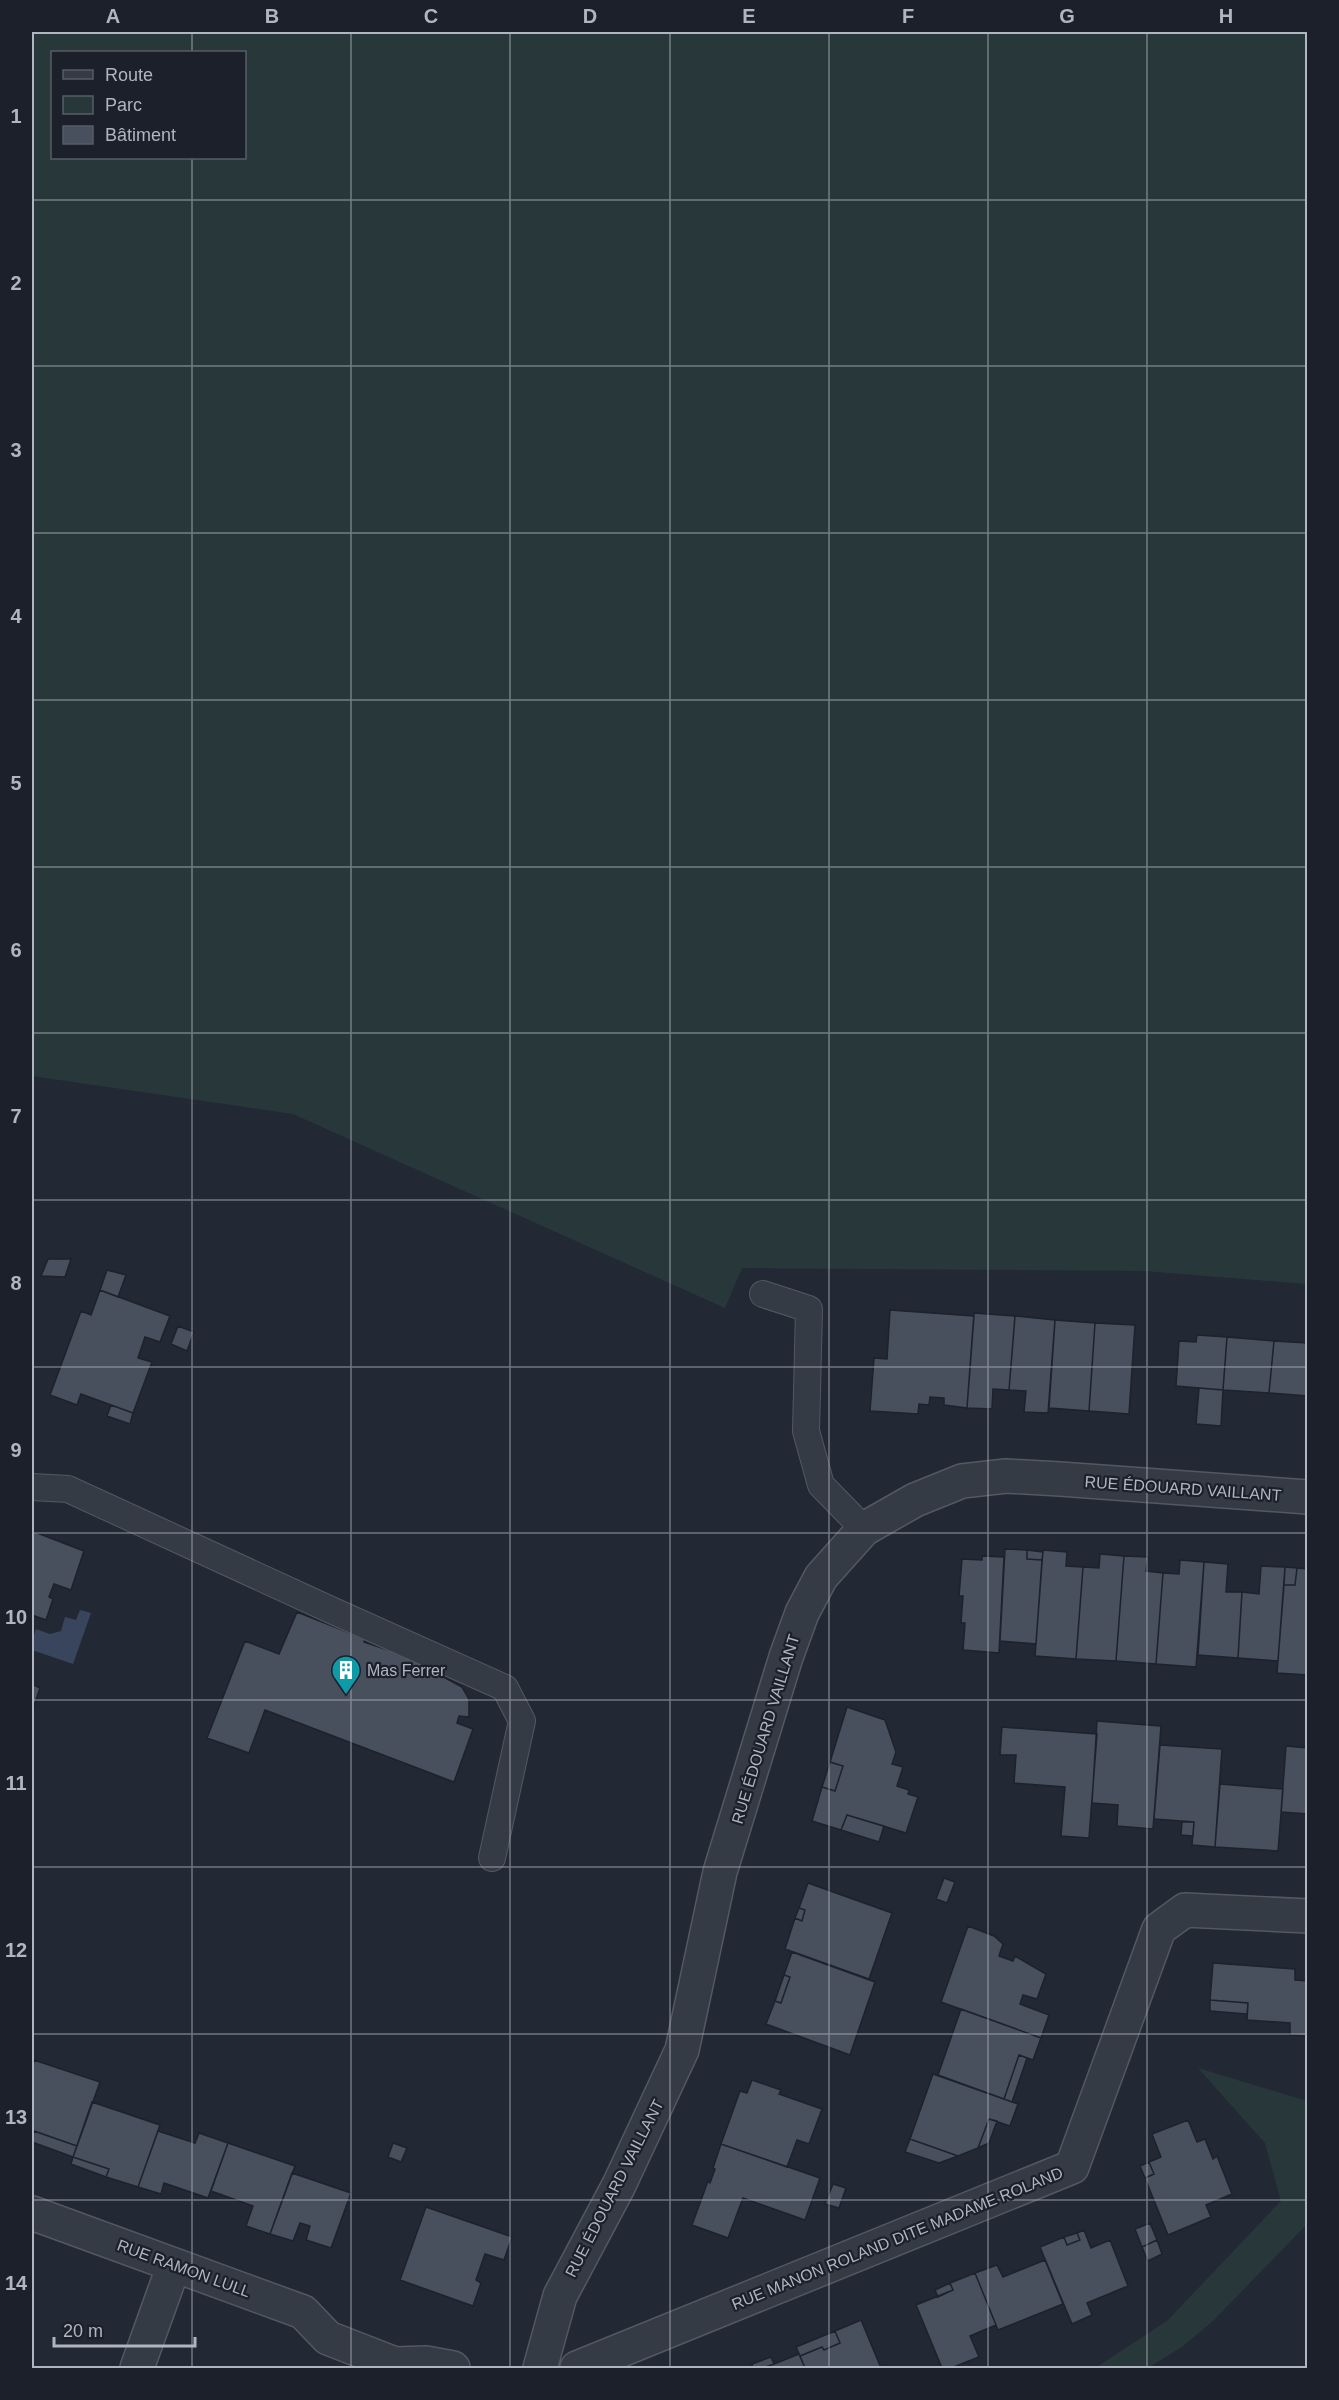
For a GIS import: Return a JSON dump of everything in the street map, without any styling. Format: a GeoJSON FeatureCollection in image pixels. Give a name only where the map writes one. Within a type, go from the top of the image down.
{"type":"FeatureCollection","features":[{"type":"Feature","properties":{"kind":"street","name":"RUE ÉDOUARD VAILLANT"},"geometry":{"type":"LineString","coordinates":[[540,2368],[560,2296],[619,2185],[682,2050],[720,1872],[786,1657],[802,1613],[821,1577],[864,1529],[915,1500],[962,1481],[1006,1476],[1308,1497]]}},
{"type":"Feature","properties":{"kind":"street","name":"RUE MANON ROLAND DITE MADAME ROLAND"},"geometry":{"type":"LineString","coordinates":[[577,2368],[1072,2167],[1159,1929],[1185,1910],[1308,1916]]}},
{"type":"Feature","properties":{"kind":"street","name":"RUE RAMON LULL"},"geometry":{"type":"LineString","coordinates":[[32,2212],[303,2312],[328,2338],[395,2364],[426,2363],[453,2368]]}},
{"type":"Feature","properties":{"kind":"street"},"geometry":{"type":"LineString","coordinates":[[136,2368],[174,2265]]}},
{"type":"Feature","properties":{"kind":"lane"},"geometry":{"type":"LineString","coordinates":[[763,1294],[809,1309],[806,1431],[821,1485],[864,1529]]}},
{"type":"Feature","properties":{"kind":"lane"},"geometry":{"type":"LineString","coordinates":[[32,1487],[68,1489],[505,1688],[522,1721],[492,1858]]}},
{"type":"Feature","properties":{"kind":"green space"},"geometry":{"type":"Polygon","coordinates":[[[32,32],[1307,32],[1307,1284],[1145,1271],[742,1268],[725,1308],[293,1114],[32,1076],[32,32]]]}},
{"type":"Feature","properties":{"kind":"green space"},"geometry":{"type":"Polygon","coordinates":[[[1198,2068],[1307,2101],[1307,2224],[1212,2322],[1183,2346],[1148,2368],[1095,2368],[1167,2321],[1281,2201],[1265,2143],[1198,2068]]]}},
{"type":"Feature","properties":{"kind":"water"},"geometry":{"type":"Polygon","coordinates":[[[80,1610],[91,1613],[73,1664],[32,1650],[36,1629],[50,1634],[61,1631],[65,1617],[76,1620],[80,1610]]]}},
{"type":"Feature","properties":{"kind":"building"},"geometry":{"type":"Polygon","coordinates":[[[48,1259],[71,1259],[65,1277],[41,1276],[48,1259]]]}},
{"type":"Feature","properties":{"kind":"building"},"geometry":{"type":"Polygon","coordinates":[[[107,1270],[126,1275],[118,1297],[100,1290],[107,1270]]]}},
{"type":"Feature","properties":{"kind":"building"},"geometry":{"type":"Polygon","coordinates":[[[100,1290],[170,1316],[160,1342],[145,1337],[138,1358],[152,1362],[133,1413],[81,1394],[77,1405],[50,1395],[81,1311],[91,1315],[100,1290]]]}},
{"type":"Feature","properties":{"kind":"building"},"geometry":{"type":"Polygon","coordinates":[[[890,1310],[974,1316],[967,1408],[944,1405],[944,1398],[930,1397],[929,1405],[919,1404],[918,1414],[870,1411],[874,1358],[887,1359],[890,1310]]]}},
{"type":"Feature","properties":{"kind":"building"},"geometry":{"type":"Polygon","coordinates":[[[974,1313],[1015,1316],[1009,1390],[993,1389],[992,1409],[967,1408],[974,1313]]]}},
{"type":"Feature","properties":{"kind":"building"},"geometry":{"type":"Polygon","coordinates":[[[1015,1316],[1055,1320],[1048,1413],[1024,1412],[1026,1391],[1009,1390],[1015,1316]]]}},
{"type":"Feature","properties":{"kind":"building"},"geometry":{"type":"Polygon","coordinates":[[[1055,1320],[1095,1323],[1089,1411],[1049,1408],[1055,1320]]]}},
{"type":"Feature","properties":{"kind":"building"},"geometry":{"type":"Polygon","coordinates":[[[1095,1323],[1135,1325],[1129,1414],[1089,1411],[1095,1323]]]}},
{"type":"Feature","properties":{"kind":"building"},"geometry":{"type":"Polygon","coordinates":[[[178,1326],[194,1332],[187,1351],[171,1344],[178,1326]]]}},
{"type":"Feature","properties":{"kind":"building"},"geometry":{"type":"Polygon","coordinates":[[[1197,1335],[1227,1337],[1223,1390],[1176,1386],[1179,1341],[1196,1342],[1197,1335]]]}},
{"type":"Feature","properties":{"kind":"building"},"geometry":{"type":"Polygon","coordinates":[[[1227,1337],[1274,1341],[1269,1393],[1223,1390],[1227,1337]]]}},
{"type":"Feature","properties":{"kind":"building"},"geometry":{"type":"Polygon","coordinates":[[[1274,1341],[1308,1343],[1308,1396],[1269,1393],[1274,1341]]]}},
{"type":"Feature","properties":{"kind":"building"},"geometry":{"type":"Polygon","coordinates":[[[1199,1388],[1223,1390],[1221,1426],[1196,1424],[1199,1388]]]}},
{"type":"Feature","properties":{"kind":"building"},"geometry":{"type":"Polygon","coordinates":[[[111,1405],[133,1413],[130,1424],[107,1416],[111,1405]]]}},
{"type":"Feature","properties":{"kind":"building"},"geometry":{"type":"Polygon","coordinates":[[[32,1531],[84,1551],[71,1590],[54,1584],[49,1597],[53,1599],[46,1620],[32,1615],[32,1531]]]}},
{"type":"Feature","properties":{"kind":"building"},"geometry":{"type":"Polygon","coordinates":[[[1005,1549],[1027,1550],[1027,1559],[1042,1560],[1036,1644],[1000,1641],[1005,1549]]]}},
{"type":"Feature","properties":{"kind":"building"},"geometry":{"type":"Polygon","coordinates":[[[1027,1550],[1043,1552],[1042,1560],[1027,1559],[1027,1550]]]}},
{"type":"Feature","properties":{"kind":"building"},"geometry":{"type":"Polygon","coordinates":[[[1043,1550],[1067,1552],[1066,1566],[1083,1567],[1076,1659],[1035,1656],[1043,1550]]]}},
{"type":"Feature","properties":{"kind":"building"},"geometry":{"type":"Polygon","coordinates":[[[1100,1554],[1124,1556],[1116,1661],[1076,1659],[1083,1567],[1099,1568],[1100,1554]]]}},
{"type":"Feature","properties":{"kind":"building"},"geometry":{"type":"Polygon","coordinates":[[[982,1556],[1004,1557],[999,1653],[963,1650],[965,1623],[961,1623],[963,1596],[959,1596],[962,1559],[982,1560],[982,1556]]]}},
{"type":"Feature","properties":{"kind":"building"},"geometry":{"type":"Polygon","coordinates":[[[1124,1556],[1148,1557],[1146,1571],[1163,1573],[1156,1664],[1116,1661],[1124,1556]]]}},
{"type":"Feature","properties":{"kind":"building"},"geometry":{"type":"Polygon","coordinates":[[[1180,1560],[1204,1562],[1196,1667],[1156,1664],[1163,1573],[1179,1574],[1180,1560]]]}},
{"type":"Feature","properties":{"kind":"building"},"geometry":{"type":"Polygon","coordinates":[[[1204,1562],[1228,1564],[1226,1592],[1242,1592],[1238,1658],[1198,1655],[1204,1562]]]}},
{"type":"Feature","properties":{"kind":"building"},"geometry":{"type":"Polygon","coordinates":[[[1261,1566],[1285,1567],[1278,1661],[1238,1658],[1242,1592],[1259,1594],[1261,1566]]]}},
{"type":"Feature","properties":{"kind":"building"},"geometry":{"type":"Polygon","coordinates":[[[1285,1567],[1297,1568],[1295,1585],[1284,1585],[1285,1567]]]}},
{"type":"Feature","properties":{"kind":"building"},"geometry":{"type":"Polygon","coordinates":[[[1297,1568],[1308,1569],[1308,1675],[1277,1673],[1284,1585],[1295,1585],[1297,1568]]]}},
{"type":"Feature","properties":{"kind":"building","name":"Mas Ferrer"},"geometry":{"type":"Polygon","coordinates":[[[297,1612],[365,1639],[364,1642],[388,1650],[389,1647],[437,1665],[434,1672],[462,1687],[469,1699],[469,1717],[459,1716],[457,1723],[473,1729],[454,1782],[265,1710],[249,1753],[207,1738],[245,1641],[279,1654],[297,1612]]]}},
{"type":"Feature","properties":{"kind":"building"},"geometry":{"type":"Polygon","coordinates":[[[32,1684],[40,1688],[32,1712],[32,1684]]]}},
{"type":"Feature","properties":{"kind":"building"},"geometry":{"type":"Polygon","coordinates":[[[847,1707],[885,1720],[896,1752],[892,1764],[903,1767],[897,1786],[909,1790],[908,1794],[918,1797],[906,1833],[847,1815],[841,1830],[812,1821],[822,1787],[835,1791],[843,1766],[830,1762],[847,1707]]]}},
{"type":"Feature","properties":{"kind":"building"},"geometry":{"type":"Polygon","coordinates":[[[1097,1721],[1161,1726],[1153,1829],[1117,1826],[1118,1805],[1092,1803],[1097,1721]]]}},
{"type":"Feature","properties":{"kind":"building"},"geometry":{"type":"Polygon","coordinates":[[[1002,1727],[1097,1734],[1089,1838],[1061,1836],[1065,1787],[1014,1783],[1016,1755],[1000,1755],[1002,1727]]]}},
{"type":"Feature","properties":{"kind":"building"},"geometry":{"type":"Polygon","coordinates":[[[1160,1745],[1222,1749],[1215,1847],[1192,1845],[1194,1822],[1154,1819],[1160,1745]]]}},
{"type":"Feature","properties":{"kind":"building"},"geometry":{"type":"Polygon","coordinates":[[[1286,1746],[1308,1748],[1308,1814],[1281,1812],[1286,1746]]]}},
{"type":"Feature","properties":{"kind":"building"},"geometry":{"type":"Polygon","coordinates":[[[830,1762],[843,1766],[835,1791],[822,1787],[830,1762]]]}},
{"type":"Feature","properties":{"kind":"building"},"geometry":{"type":"Polygon","coordinates":[[[1220,1784],[1283,1789],[1278,1851],[1215,1847],[1220,1784]]]}},
{"type":"Feature","properties":{"kind":"building"},"geometry":{"type":"Polygon","coordinates":[[[847,1815],[884,1826],[879,1842],[841,1830],[847,1815]]]}},
{"type":"Feature","properties":{"kind":"building"},"geometry":{"type":"Polygon","coordinates":[[[1182,1822],[1194,1822],[1193,1836],[1181,1835],[1182,1822]]]}},
{"type":"Feature","properties":{"kind":"building"},"geometry":{"type":"Polygon","coordinates":[[[944,1878],[955,1882],[947,1903],[936,1899],[944,1878]]]}},
{"type":"Feature","properties":{"kind":"building"},"geometry":{"type":"Polygon","coordinates":[[[808,1883],[892,1913],[869,1979],[785,1949],[795,1918],[802,1921],[805,1910],[799,1908],[808,1883]]]}},
{"type":"Feature","properties":{"kind":"building"},"geometry":{"type":"Polygon","coordinates":[[[799,1908],[805,1910],[802,1921],[795,1918],[799,1908]]]}},
{"type":"Feature","properties":{"kind":"building"},"geometry":{"type":"Polygon","coordinates":[[[968,1926],[994,1936],[1003,1944],[999,1956],[1013,1961],[1015,1956],[1046,1974],[1037,1999],[1023,1995],[1020,2004],[1049,2015],[1041,2038],[941,2002],[968,1926]]]}},
{"type":"Feature","properties":{"kind":"building"},"geometry":{"type":"Polygon","coordinates":[[[792,1952],[875,1982],[850,2055],[766,2024],[775,2001],[781,2003],[790,1977],[784,1975],[792,1952]]]}},
{"type":"Feature","properties":{"kind":"building"},"geometry":{"type":"Polygon","coordinates":[[[1213,1963],[1295,1969],[1295,1980],[1308,1981],[1308,2036],[1290,2035],[1290,2023],[1247,2020],[1248,2003],[1210,2000],[1213,1963]]]}},
{"type":"Feature","properties":{"kind":"building"},"geometry":{"type":"Polygon","coordinates":[[[784,1975],[790,1977],[781,2003],[775,2001],[784,1975]]]}},
{"type":"Feature","properties":{"kind":"building"},"geometry":{"type":"Polygon","coordinates":[[[1210,2000],[1248,2003],[1247,2014],[1210,2011],[1210,2000]]]}},
{"type":"Feature","properties":{"kind":"building"},"geometry":{"type":"Polygon","coordinates":[[[961,2009],[1041,2038],[1033,2060],[1019,2055],[1004,2099],[938,2075],[961,2009]]]}},
{"type":"Feature","properties":{"kind":"building"},"geometry":{"type":"Polygon","coordinates":[[[1019,2055],[1027,2058],[1012,2102],[1004,2099],[1019,2055]]]}},
{"type":"Feature","properties":{"kind":"building"},"geometry":{"type":"Polygon","coordinates":[[[34,2060],[100,2082],[77,2146],[34,2131],[32,2140],[34,2060]]]}},
{"type":"Feature","properties":{"kind":"building"},"geometry":{"type":"Polygon","coordinates":[[[933,2074],[1018,2104],[1010,2126],[989,2119],[978,2148],[958,2156],[910,2139],[933,2074]]]}},
{"type":"Feature","properties":{"kind":"building"},"geometry":{"type":"Polygon","coordinates":[[[752,2080],[781,2090],[779,2094],[822,2109],[809,2144],[797,2140],[787,2167],[721,2144],[740,2091],[747,2093],[752,2080]]]}},
{"type":"Feature","properties":{"kind":"building"},"geometry":{"type":"Polygon","coordinates":[[[92,2102],[160,2125],[138,2187],[106,2177],[109,2169],[73,2157],[92,2102]]]}},
{"type":"Feature","properties":{"kind":"building"},"geometry":{"type":"Polygon","coordinates":[[[989,2119],[997,2121],[989,2143],[978,2148],[989,2119]]]}},
{"type":"Feature","properties":{"kind":"building"},"geometry":{"type":"Polygon","coordinates":[[[1188,2120],[1197,2142],[1205,2139],[1213,2159],[1217,2156],[1232,2194],[1206,2205],[1211,2217],[1168,2235],[1145,2178],[1154,2174],[1149,2162],[1161,2157],[1152,2134],[1188,2120]]]}},
{"type":"Feature","properties":{"kind":"building"},"geometry":{"type":"Polygon","coordinates":[[[34,2131],[77,2146],[73,2157],[32,2142],[34,2131]]]}},
{"type":"Feature","properties":{"kind":"building"},"geometry":{"type":"Polygon","coordinates":[[[158,2131],[195,2143],[199,2133],[228,2143],[208,2198],[164,2183],[161,2194],[138,2187],[158,2131]]]}},
{"type":"Feature","properties":{"kind":"building"},"geometry":{"type":"Polygon","coordinates":[[[910,2139],[958,2156],[939,2163],[905,2152],[910,2139]]]}},
{"type":"Feature","properties":{"kind":"building"},"geometry":{"type":"Polygon","coordinates":[[[228,2143],[295,2166],[270,2234],[246,2226],[253,2206],[211,2191],[228,2143]]]}},
{"type":"Feature","properties":{"kind":"building"},"geometry":{"type":"Polygon","coordinates":[[[393,2143],[407,2148],[401,2162],[388,2157],[393,2143]]]}},
{"type":"Feature","properties":{"kind":"building"},"geometry":{"type":"Polygon","coordinates":[[[721,2144],[820,2178],[805,2220],[743,2198],[728,2238],[692,2225],[708,2181],[710,2183],[721,2144]]]}},
{"type":"Feature","properties":{"kind":"building"},"geometry":{"type":"Polygon","coordinates":[[[73,2157],[109,2169],[106,2177],[71,2164],[73,2157]]]}},
{"type":"Feature","properties":{"kind":"building"},"geometry":{"type":"Polygon","coordinates":[[[1149,2162],[1154,2174],[1145,2178],[1140,2166],[1149,2162]]]}},
{"type":"Feature","properties":{"kind":"building"},"geometry":{"type":"Polygon","coordinates":[[[292,2173],[351,2193],[331,2248],[306,2240],[310,2226],[300,2223],[293,2241],[270,2234],[292,2173]]]}},
{"type":"Feature","properties":{"kind":"building"},"geometry":{"type":"Polygon","coordinates":[[[833,2184],[846,2188],[839,2208],[825,2204],[833,2184]]]}},
{"type":"Feature","properties":{"kind":"building"},"geometry":{"type":"Polygon","coordinates":[[[426,2207],[512,2237],[504,2260],[485,2254],[476,2280],[481,2283],[473,2306],[400,2280],[426,2207]]]}},
{"type":"Feature","properties":{"kind":"building"},"geometry":{"type":"Polygon","coordinates":[[[1150,2223],[1157,2240],[1142,2247],[1135,2229],[1150,2223]]]}},
{"type":"Feature","properties":{"kind":"building"},"geometry":{"type":"Polygon","coordinates":[[[1084,2230],[1091,2248],[1110,2240],[1128,2286],[1087,2303],[1092,2315],[1072,2324],[1040,2247],[1064,2237],[1067,2245],[1080,2240],[1077,2233],[1084,2230]]]}},
{"type":"Feature","properties":{"kind":"building"},"geometry":{"type":"Polygon","coordinates":[[[1077,2233],[1080,2240],[1067,2245],[1064,2237],[1077,2233]]]}},
{"type":"Feature","properties":{"kind":"building"},"geometry":{"type":"Polygon","coordinates":[[[1157,2240],[1162,2254],[1148,2261],[1142,2247],[1157,2240]]]}},
{"type":"Feature","properties":{"kind":"building"},"geometry":{"type":"Polygon","coordinates":[[[1045,2260],[1063,2304],[998,2330],[975,2273],[997,2265],[1003,2277],[1045,2260]]]}},
{"type":"Feature","properties":{"kind":"building"},"geometry":{"type":"Polygon","coordinates":[[[975,2273],[996,2325],[970,2336],[979,2357],[951,2368],[942,2368],[916,2305],[953,2290],[950,2283],[975,2273]]]}},
{"type":"Feature","properties":{"kind":"building"},"geometry":{"type":"Polygon","coordinates":[[[950,2283],[953,2290],[938,2297],[935,2290],[950,2283]]]}},
{"type":"Feature","properties":{"kind":"building"},"geometry":{"type":"Polygon","coordinates":[[[861,2320],[881,2368],[805,2368],[800,2356],[840,2343],[835,2331],[861,2320]]]}},
{"type":"Feature","properties":{"kind":"building"},"geometry":{"type":"Polygon","coordinates":[[[835,2331],[840,2343],[800,2356],[796,2347],[835,2331]]]}},
{"type":"Feature","properties":{"kind":"building"},"geometry":{"type":"Polygon","coordinates":[[[799,2354],[805,2368],[763,2368],[774,2364],[799,2354]]]}},
{"type":"Feature","properties":{"kind":"building"},"geometry":{"type":"Polygon","coordinates":[[[771,2357],[774,2364],[763,2368],[753,2368],[752,2364],[771,2357]]]}},
{"type":"Feature","properties":{"kind":"place","name":"Mas Ferrer"},"geometry":{"type":"Point","coordinates":[346,1696]}}]}
